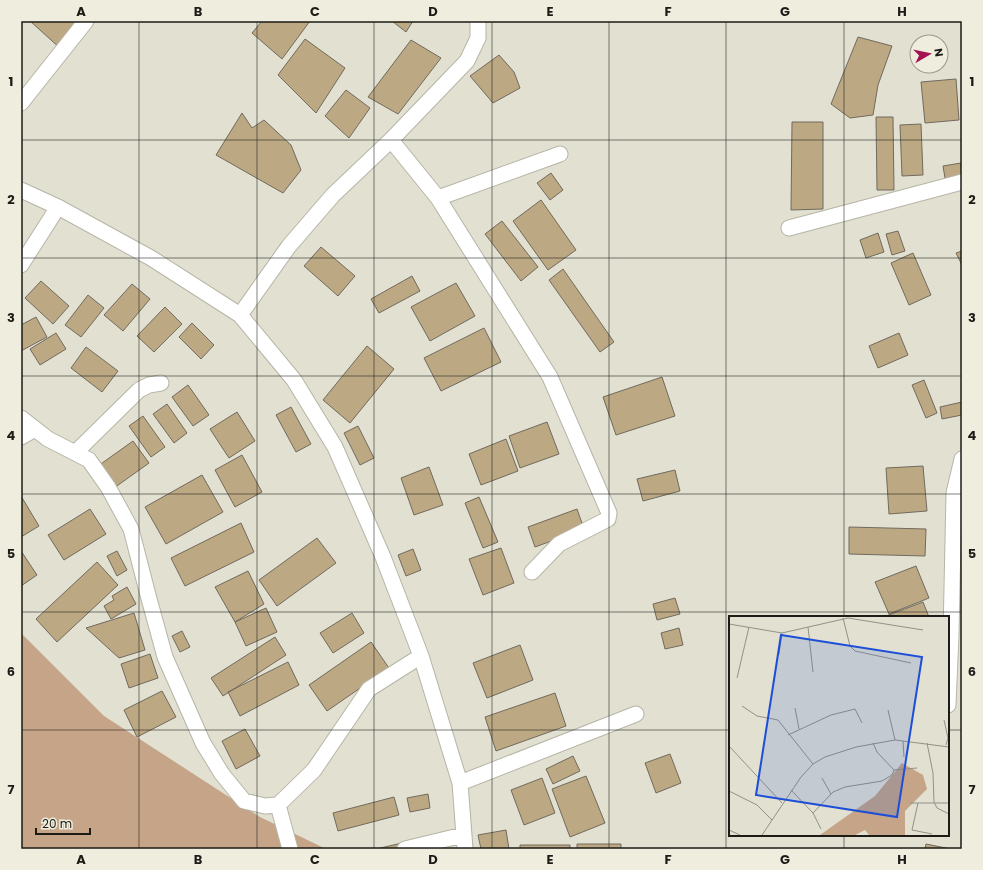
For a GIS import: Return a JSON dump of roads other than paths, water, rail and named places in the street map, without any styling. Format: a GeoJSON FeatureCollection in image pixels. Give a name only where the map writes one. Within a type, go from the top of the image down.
{"type":"FeatureCollection","features":[{"type":"Feature","properties":{"kind":"street"},"geometry":{"type":"LineString","coordinates":[[21,104],[86,21]]}},
{"type":"Feature","properties":{"kind":"street"},"geometry":{"type":"LineString","coordinates":[[240,315],[289,246],[333,195],[391,140],[466,61],[478,38],[478,21]]}},
{"type":"Feature","properties":{"kind":"street"},"geometry":{"type":"LineString","coordinates":[[391,140],[438,198],[550,377],[609,513],[608,519],[559,544],[532,572]]}},
{"type":"Feature","properties":{"kind":"street"},"geometry":{"type":"LineString","coordinates":[[438,198],[560,154]]}},
{"type":"Feature","properties":{"kind":"street"},"geometry":{"type":"LineString","coordinates":[[789,228],[962,182]]}},
{"type":"Feature","properties":{"kind":"street"},"geometry":{"type":"LineString","coordinates":[[21,190],[58,207],[152,258],[240,315],[294,380],[335,447],[383,557],[421,656],[460,783],[464,842],[405,849]]}},
{"type":"Feature","properties":{"kind":"street"},"geometry":{"type":"LineString","coordinates":[[21,265],[58,207]]}},
{"type":"Feature","properties":{"kind":"street"},"geometry":{"type":"LineString","coordinates":[[76,452],[139,390],[149,385],[161,383]]}},
{"type":"Feature","properties":{"kind":"street"},"geometry":{"type":"LineString","coordinates":[[21,418],[48,439],[89,460],[108,487],[131,529],[165,657],[204,743],[222,774],[244,800],[265,806],[278,805],[314,770],[369,689],[421,656]]}},
{"type":"Feature","properties":{"kind":"street"},"geometry":{"type":"LineString","coordinates":[[21,437],[35,429]]}},
{"type":"Feature","properties":{"kind":"street"},"geometry":{"type":"LineString","coordinates":[[949,688],[952,635],[954,493],[962,459]]}},
{"type":"Feature","properties":{"kind":"street"},"geometry":{"type":"LineString","coordinates":[[460,783],[636,714]]}},
{"type":"Feature","properties":{"kind":"street"},"geometry":{"type":"LineString","coordinates":[[278,805],[290,849]]}}]}
